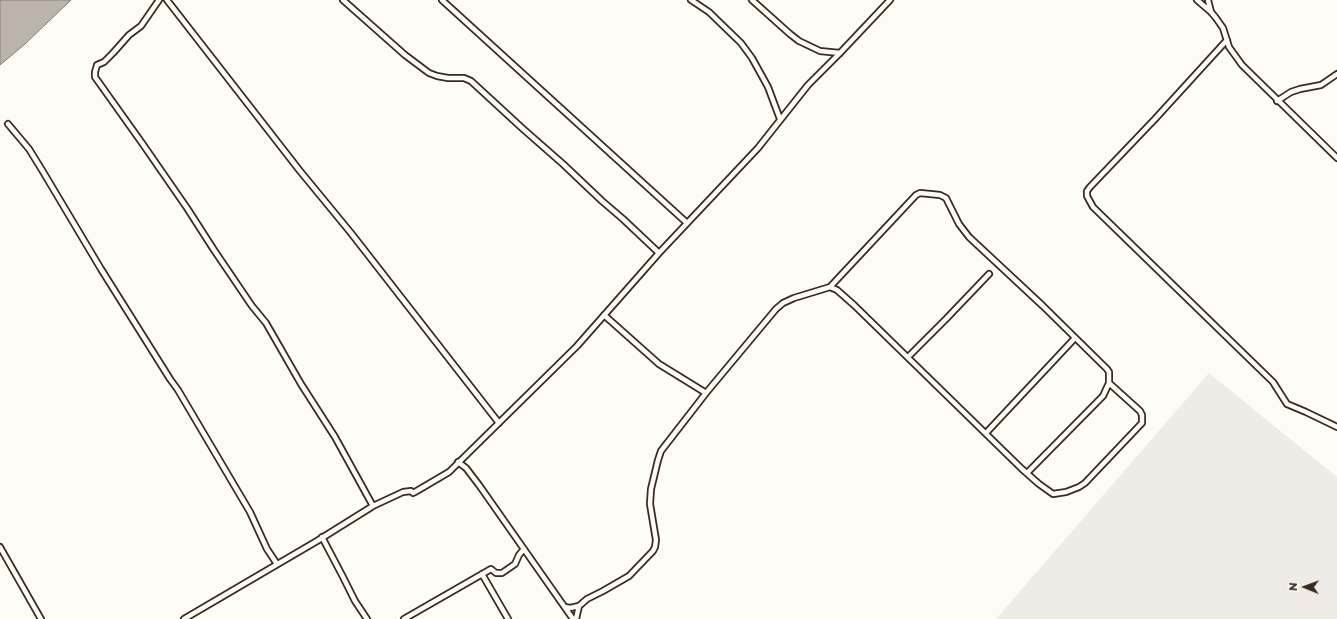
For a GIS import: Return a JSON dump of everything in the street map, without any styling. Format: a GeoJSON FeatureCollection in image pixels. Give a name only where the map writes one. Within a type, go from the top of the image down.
{"type":"FeatureCollection","features":[{"type":"Feature","properties":{"kind":"street"},"geometry":{"type":"LineString","coordinates":[[159,0],[141,26],[128,35],[104,62],[97,65],[95,77],[187,208],[252,306],[266,323],[301,384],[335,437],[373,506]]}},
{"type":"Feature","properties":{"kind":"street"},"geometry":{"type":"LineString","coordinates":[[167,0],[499,423]]}},
{"type":"Feature","properties":{"kind":"street"},"geometry":{"type":"LineString","coordinates":[[343,0],[405,55],[429,73],[448,78],[464,78],[471,80],[659,253]]}},
{"type":"Feature","properties":{"kind":"street"},"geometry":{"type":"LineString","coordinates":[[442,0],[687,223]]}},
{"type":"Feature","properties":{"kind":"street"},"geometry":{"type":"LineString","coordinates":[[691,0],[709,12],[741,43],[752,58],[768,87],[780,119]]}},
{"type":"Feature","properties":{"kind":"street"},"geometry":{"type":"LineString","coordinates":[[752,0],[799,41],[820,51],[840,53]]}},
{"type":"Feature","properties":{"kind":"street"},"geometry":{"type":"LineString","coordinates":[[184,619],[373,506],[403,492],[411,491],[413,493],[449,472],[577,346],[659,253],[758,148],[808,84],[840,53],[890,0]]}},
{"type":"Feature","properties":{"kind":"street"},"geometry":{"type":"LineString","coordinates":[[1197,0],[1212,12]]}},
{"type":"Feature","properties":{"kind":"street"},"geometry":{"type":"LineString","coordinates":[[1208,0],[1212,12],[1223,28],[1234,54],[1242,65],[1277,101],[1337,158]]}},
{"type":"Feature","properties":{"kind":"street"},"geometry":{"type":"LineString","coordinates":[[1227,40],[1090,187],[1087,191],[1087,196],[1092,207],[1246,354],[1273,382],[1287,404],[1337,427]]}},
{"type":"Feature","properties":{"kind":"street"},"geometry":{"type":"LineString","coordinates":[[1277,101],[1291,92],[1321,85],[1337,74]]}},
{"type":"Feature","properties":{"kind":"street"},"geometry":{"type":"LineString","coordinates":[[8,124],[29,149],[101,270],[178,390],[250,512],[267,550],[277,564]]}},
{"type":"Feature","properties":{"kind":"street"},"geometry":{"type":"LineString","coordinates":[[574,619],[579,606],[587,599],[629,576],[653,551],[656,540],[650,504],[651,489],[661,451],[706,393],[783,303],[830,287],[916,195],[924,193],[940,195],[946,198],[960,224],[970,237],[1075,338],[1110,374],[1109,383],[1103,396],[1027,473]]}},
{"type":"Feature","properties":{"kind":"street"},"geometry":{"type":"LineString","coordinates":[[908,357],[989,274]]}},
{"type":"Feature","properties":{"kind":"street"},"geometry":{"type":"LineString","coordinates":[[830,287],[837,290],[854,305],[1027,473],[1053,494],[1066,492],[1085,483],[1139,427],[1143,419],[1140,411],[1109,383]]}},
{"type":"Feature","properties":{"kind":"street"},"geometry":{"type":"LineString","coordinates":[[604,315],[659,364],[706,393]]}},
{"type":"Feature","properties":{"kind":"street"},"geometry":{"type":"LineString","coordinates":[[986,433],[1075,338]]}},
{"type":"Feature","properties":{"kind":"street"},"geometry":{"type":"LineString","coordinates":[[458,462],[466,468],[574,619]]}},
{"type":"Feature","properties":{"kind":"street"},"geometry":{"type":"LineString","coordinates":[[322,537],[366,619]]}},
{"type":"Feature","properties":{"kind":"street"},"geometry":{"type":"LineString","coordinates":[[0,547],[40,619]]}},
{"type":"Feature","properties":{"kind":"street"},"geometry":{"type":"LineString","coordinates":[[404,619],[491,569],[496,573],[502,573],[515,564],[519,555],[524,549]]}},
{"type":"Feature","properties":{"kind":"street"},"geometry":{"type":"LineString","coordinates":[[482,574],[508,619]]}},
{"type":"Feature","properties":{"kind":"street"},"geometry":{"type":"LineString","coordinates":[[565,607],[570,608],[579,606]]}},
{"type":"Feature","properties":{"kind":"shaded area"},"geometry":{"type":"Polygon","coordinates":[[[0,0],[71,0],[25,44],[0,65],[0,0]]]}},
{"type":"Feature","properties":{"kind":"shaded area"},"geometry":{"type":"Polygon","coordinates":[[[1209,373],[1337,477],[1337,619],[996,619],[1209,373]]]}}]}
